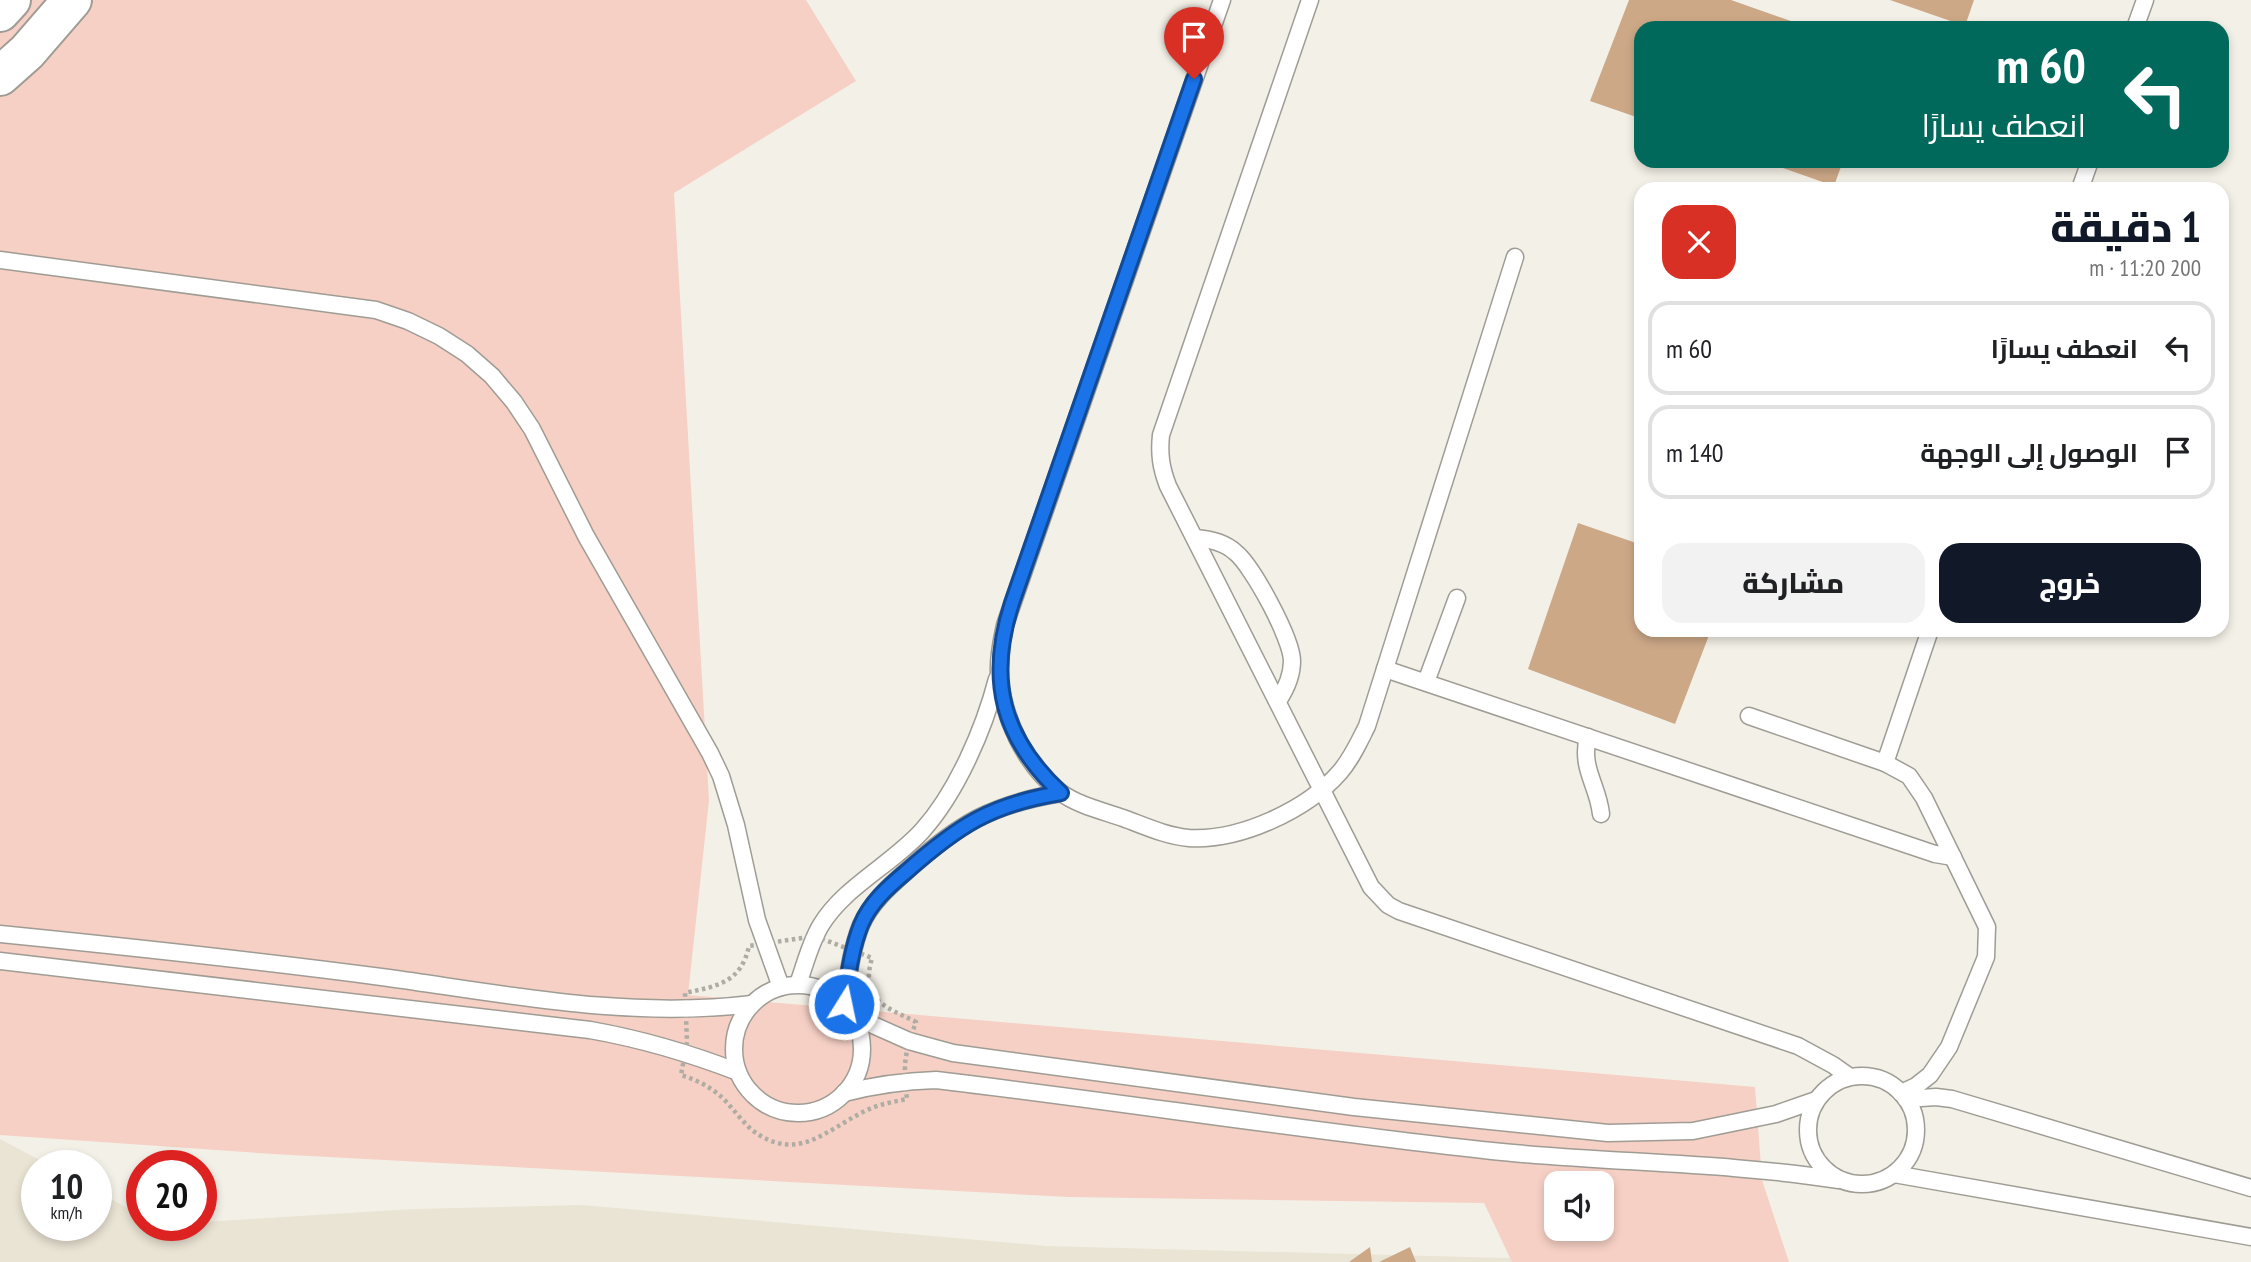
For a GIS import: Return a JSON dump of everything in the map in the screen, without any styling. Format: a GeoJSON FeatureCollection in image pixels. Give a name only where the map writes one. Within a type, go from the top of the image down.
{"type":"FeatureCollection","features":[{"type":"Feature","properties":{"kind":"street"},"geometry":{"type":"LineString","coordinates":[[0,12],[11,0]]}},
{"type":"Feature","properties":{"kind":"street"},"geometry":{"type":"LineString","coordinates":[[0,76],[27,52],[72,0]]}},
{"type":"Feature","properties":{"kind":"lane"},"geometry":{"type":"LineString","coordinates":[[1222,0],[1012,603],[1000,647],[1002,694],[1017,738],[1044,777],[1061,793],[1161,832],[1208,838],[1229,836],[1269,821],[1322,789],[1341,771],[1356,750],[1367,726],[1515,257]]}},
{"type":"Feature","properties":{"kind":"lane"},"geometry":{"type":"LineString","coordinates":[[1310,0],[1161,435],[1161,470],[1195,538],[1371,887],[1388,905],[1798,1046],[1850,1077]]}},
{"type":"Feature","properties":{"kind":"lane"},"geometry":{"type":"LineString","coordinates":[[2138,21],[2145,0]]}},
{"type":"Feature","properties":{"kind":"lane"},"geometry":{"type":"LineString","coordinates":[[0,260],[376,310],[439,335],[467,354],[492,376],[532,429],[592,547],[710,753],[729,800],[748,885],[781,987]]}},
{"type":"Feature","properties":{"kind":"lane"},"geometry":{"type":"LineString","coordinates":[[1195,538],[1210,539],[1223,544],[1235,551],[1245,562],[1291,645],[1293,660],[1286,689],[1278,701]]}},
{"type":"Feature","properties":{"kind":"lane"},"geometry":{"type":"LineString","coordinates":[[1426,682],[1457,598]]}},
{"type":"Feature","properties":{"kind":"lane"},"geometry":{"type":"LineString","coordinates":[[1885,763],[1928,637]]}},
{"type":"Feature","properties":{"kind":"lane"},"geometry":{"type":"LineString","coordinates":[[1385,669],[1935,854],[1953,856]]}},
{"type":"Feature","properties":{"kind":"lane"},"geometry":{"type":"LineString","coordinates":[[798,984],[815,936],[839,901],[907,847],[951,790],[979,731],[999,670]]}},
{"type":"Feature","properties":{"kind":"lane"},"geometry":{"type":"LineString","coordinates":[[1749,716],[1898,768],[1918,786],[1987,927],[1986,957],[1941,1062],[1904,1096]]}},
{"type":"Feature","properties":{"kind":"lane"},"geometry":{"type":"LineString","coordinates":[[1588,737],[1586,766],[1598,794],[1601,814]]}},
{"type":"Feature","properties":{"kind":"lane"},"geometry":{"type":"LineString","coordinates":[[844,1004],[853,950],[862,924],[876,900],[950,834],[975,818],[1003,806],[1061,793]]}},
{"type":"Feature","properties":{"kind":"lane"},"geometry":{"type":"LineString","coordinates":[[0,934],[340,972],[604,1007],[686,1010],[752,1004]]}},
{"type":"Feature","properties":{"kind":"lane"},"geometry":{"type":"LineString","coordinates":[[0,961],[590,1030],[685,1052],[738,1072]]}},
{"type":"Feature","properties":{"kind":"lane"},"geometry":{"type":"LineString","coordinates":[[844,1093],[905,1080],[936,1080],[1452,1147],[1729,1166],[1853,1184],[1882,1181],[1894,1174],[1904,1164],[1916,1139],[1914,1118],[1904,1096],[1891,1084],[1878,1079],[1850,1077],[1837,1082],[1816,1100],[1776,1114],[1714,1128],[1651,1134],[1608,1133],[1354,1108],[953,1053],[909,1041],[855,1017],[831,994],[798,984],[781,987],[766,994],[752,1004],[741,1019],[735,1036],[734,1055],[738,1072],[747,1088],[760,1101],[776,1110],[794,1113],[830,1105],[844,1093],[860,1065],[862,1049],[855,1017]]}},
{"type":"Feature","properties":{"kind":"lane"},"geometry":{"type":"LineString","coordinates":[[1904,1096],[1952,1099],[2251,1188]]}},
{"type":"Feature","properties":{"kind":"lane"},"geometry":{"type":"LineString","coordinates":[[1816,1100],[1809,1114],[1809,1146],[1826,1172],[1839,1180]]}},
{"type":"Feature","properties":{"kind":"lane"},"geometry":{"type":"LineString","coordinates":[[1894,1174],[2251,1237]]}},
{"type":"Feature","properties":{"kind":"path"},"geometry":{"type":"LineString","coordinates":[[815,936],[872,958],[867,981],[876,1000],[916,1022],[903,1069],[907,1099],[866,1110],[817,1139],[799,1144],[782,1144],[765,1139],[751,1129],[708,1086],[681,1074],[685,1052],[685,993],[728,980],[742,966],[749,946],[815,936]]}},
{"type":"Feature","properties":{"kind":"shaded area"},"geometry":{"type":"Polygon","coordinates":[[[0,0],[806,0],[856,81],[674,193],[709,800],[688,995],[1755,1087],[1762,1180],[1789,1262],[1512,1262],[1484,1203],[1068,1197],[216,1150],[0,1135],[0,0]]]}},
{"type":"Feature","properties":{"kind":"shaded area"},"geometry":{"type":"Polygon","coordinates":[[[0,1139],[21,1150],[21,1241],[112,1241],[112,1200],[126,1207],[126,1241],[217,1241],[217,1221],[414,1209],[582,1205],[1046,1246],[1658,1262],[0,1262],[0,1139]]]}},
{"type":"Feature","properties":{"kind":"building"},"geometry":{"type":"Polygon","coordinates":[[[1629,0],[1731,0],[1791,21],[1634,21],[1634,116],[1590,101],[1629,0]]]}},
{"type":"Feature","properties":{"kind":"building"},"geometry":{"type":"Polygon","coordinates":[[[1890,0],[1974,0],[1967,21],[1951,21],[1890,0]]]}},
{"type":"Feature","properties":{"kind":"building"},"geometry":{"type":"Polygon","coordinates":[[[1783,168],[1840,168],[1835,182],[1823,182],[1783,168]]]}},
{"type":"Feature","properties":{"kind":"building"},"geometry":{"type":"Polygon","coordinates":[[[1578,523],[1634,542],[1634,637],[1708,637],[1675,724],[1528,669],[1578,523]]]}},
{"type":"Feature","properties":{"kind":"building"},"geometry":{"type":"Polygon","coordinates":[[[1370,1247],[1372,1262],[1349,1262],[1370,1247]]]}},
{"type":"Feature","properties":{"kind":"building"},"geometry":{"type":"Polygon","coordinates":[[[1410,1247],[1416,1262],[1379,1262],[1410,1247]]]}},
{"type":"Feature","properties":{"kind":"route"},"geometry":{"type":"LineString","coordinates":[[844,1004],[857,937],[868,912],[886,890],[926,853],[975,818],[1003,806],[1061,793],[1044,777],[1017,738],[1002,694],[1000,647],[1012,603],[1194,79]]}}]}
